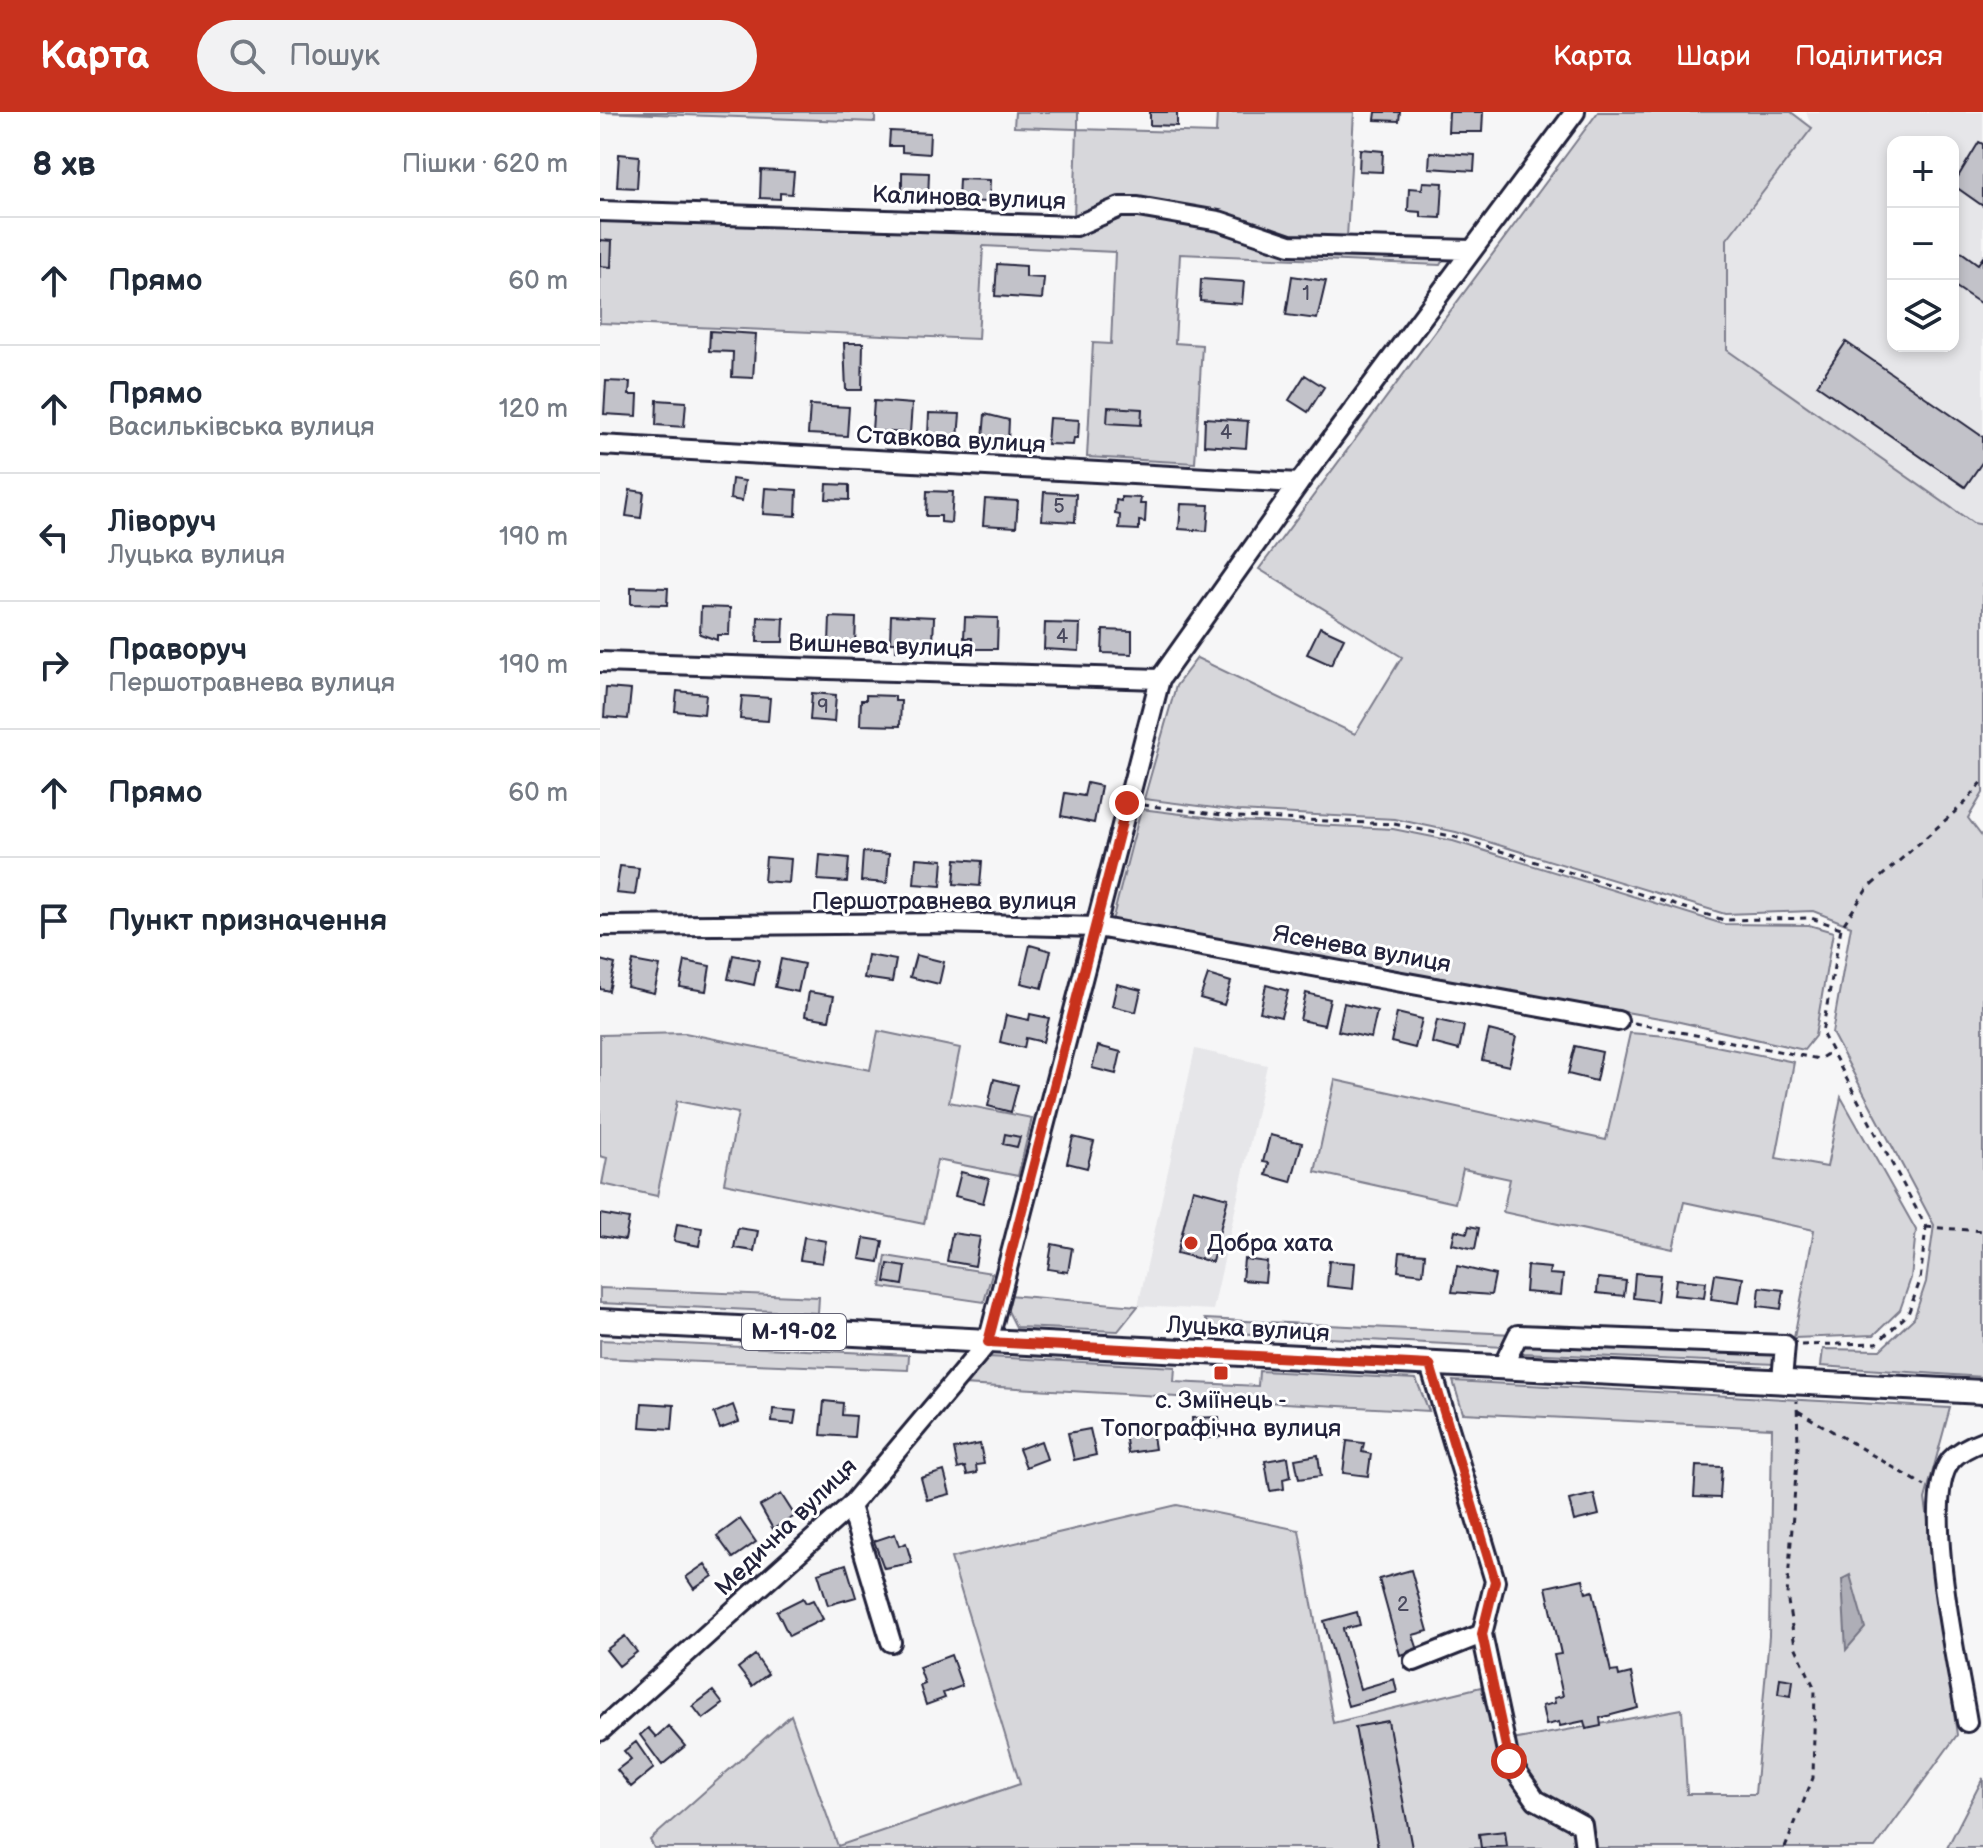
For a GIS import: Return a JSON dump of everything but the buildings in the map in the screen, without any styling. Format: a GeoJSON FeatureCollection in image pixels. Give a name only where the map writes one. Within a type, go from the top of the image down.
{"type":"FeatureCollection","features":[{"type":"Feature","properties":{"kind":"main road","name":"Луцька вулиця"},"geometry":{"type":"LineString","coordinates":[[600,1321],[1983,1392]]}},
{"type":"Feature","properties":{"kind":"street"},"geometry":{"type":"LineString","coordinates":[[1097,927],[1160,679],[1299,483],[1575,112]]}},
{"type":"Feature","properties":{"kind":"street","name":"Калинова вулиця"},"geometry":{"type":"LineString","coordinates":[[600,211],[1076,226],[1120,207],[1138,207],[1219,221],[1290,245],[1472,250]]}},
{"type":"Feature","properties":{"kind":"street","name":"Ставкова вулиця"},"geometry":{"type":"LineString","coordinates":[[600,445],[1299,483]]}},
{"type":"Feature","properties":{"kind":"street","name":"Вишнева вулиця"},"geometry":{"type":"LineString","coordinates":[[600,662],[1160,679]]}},
{"type":"Feature","properties":{"kind":"street","name":"Першотравнева вулиця"},"geometry":{"type":"LineString","coordinates":[[600,926],[943,923],[1097,927],[988,1342]]}},
{"type":"Feature","properties":{"kind":"street","name":"Ясенева вулиця"},"geometry":{"type":"LineString","coordinates":[[1097,927],[1618,1021]]}},
{"type":"Feature","properties":{"kind":"street"},"geometry":{"type":"LineString","coordinates":[[1503,1366],[1518,1335],[1785,1345],[1789,1381]]}},
{"type":"Feature","properties":{"kind":"street","name":"Медична вулиця"},"geometry":{"type":"LineString","coordinates":[[600,1731],[850,1506],[988,1342]]}},
{"type":"Feature","properties":{"kind":"street"},"geometry":{"type":"LineString","coordinates":[[1430,1365],[1495,1581],[1482,1634],[1509,1761],[1536,1800],[1582,1825],[1585,1848]]}},
{"type":"Feature","properties":{"kind":"street"},"geometry":{"type":"LineString","coordinates":[[1967,1722],[1940,1557],[1940,1495],[1950,1461],[1969,1446],[1983,1441]]}},
{"type":"Feature","properties":{"kind":"street"},"geometry":{"type":"LineString","coordinates":[[850,1506],[891,1642]]}},
{"type":"Feature","properties":{"kind":"street"},"geometry":{"type":"LineString","coordinates":[[1414,1661],[1482,1634]]}},
{"type":"Feature","properties":{"kind":"path"},"geometry":{"type":"LineString","coordinates":[[1785,1345],[1877,1343],[1908,1314],[1920,1281],[1926,1227],[1822,1033],[1841,928],[1867,889],[1965,803],[1983,781]]}},
{"type":"Feature","properties":{"kind":"path"},"geometry":{"type":"LineString","coordinates":[[1127,803],[1238,817],[1394,824],[1455,837],[1724,920],[1811,918],[1841,928]]}},
{"type":"Feature","properties":{"kind":"path"},"geometry":{"type":"LineString","coordinates":[[1618,1021],[1819,1059],[1830,1053]]}},
{"type":"Feature","properties":{"kind":"path"},"geometry":{"type":"LineString","coordinates":[[1926,1227],[1983,1231]]}},
{"type":"Feature","properties":{"kind":"path"},"geometry":{"type":"LineString","coordinates":[[1785,1848],[1813,1778],[1815,1689],[1795,1646],[1787,1595],[1798,1411],[1789,1381]]}},
{"type":"Feature","properties":{"kind":"path"},"geometry":{"type":"LineString","coordinates":[[1798,1411],[1940,1495]]}},
{"type":"Feature","properties":{"kind":"shaded area"},"geometry":{"type":"Polygon","coordinates":[[[600,112],[875,112],[875,122],[600,112]]]}},
{"type":"Feature","properties":{"kind":"shaded area"},"geometry":{"type":"Polygon","coordinates":[[[1015,112],[1078,112],[1078,129],[1216,133],[1217,112],[1354,112],[1347,238],[1291,238],[1138,200],[1074,219],[1077,129],[1014,127],[1015,112]]]}},
{"type":"Feature","properties":{"kind":"shaded area"},"geometry":{"type":"Polygon","coordinates":[[[1598,112],[1791,112],[1812,128],[1727,239],[1727,350],[1973,523],[1983,525],[1983,793],[1968,818],[1983,838],[1983,1377],[1821,1366],[1823,1349],[1880,1350],[1914,1318],[1926,1282],[1934,1225],[1832,1033],[1851,926],[1813,911],[1725,914],[1456,832],[1395,819],[1238,811],[1144,799],[1176,686],[1197,658],[1355,734],[1402,657],[1259,569],[1598,112]]]}},
{"type":"Feature","properties":{"kind":"shaded area"},"geometry":{"type":"Polygon","coordinates":[[[1806,112],[1983,112],[1983,525],[1973,523],[1727,350],[1727,239],[1812,128],[1806,112]]]}},
{"type":"Feature","properties":{"kind":"shaded area"},"geometry":{"type":"Polygon","coordinates":[[[1121,212],[1217,226],[1289,250],[1446,255],[1440,265],[1180,254],[1175,343],[1202,345],[1195,463],[1087,457],[1093,343],[1111,344],[1115,252],[983,246],[978,339],[600,323],[600,216],[1076,231],[1121,212]]]}},
{"type":"Feature","properties":{"kind":"shaded area"},"geometry":{"type":"Polygon","coordinates":[[[1141,809],[1237,821],[1393,829],[1453,841],[1723,924],[1809,925],[1833,932],[1815,1036],[1804,1050],[1671,1020],[1112,921],[1141,809]]]}},
{"type":"Feature","properties":{"kind":"shaded area"},"geometry":{"type":"Polygon","coordinates":[[[878,1031],[960,1048],[949,1102],[1032,1118],[1018,1176],[937,1160],[924,1224],[724,1183],[738,1113],[677,1101],[657,1196],[602,1184],[607,1158],[600,1156],[600,1035],[685,1033],[870,1070],[878,1031]]]}},
{"type":"Feature","properties":{"kind":"shaded area"},"geometry":{"type":"Polygon","coordinates":[[[1630,1033],[1667,1036],[1794,1062],[1776,1158],[1827,1167],[1841,1097],[1916,1230],[1911,1278],[1900,1310],[1874,1335],[1794,1338],[1814,1230],[1684,1202],[1673,1249],[1503,1212],[1510,1179],[1463,1169],[1455,1203],[1315,1172],[1335,1080],[1606,1140],[1630,1033]]]}},
{"type":"Feature","properties":{"kind":"shaded area"},"geometry":{"type":"Polygon","coordinates":[[[1195,1049],[1267,1065],[1213,1310],[1138,1306],[1195,1049]]]}},
{"type":"Feature","properties":{"kind":"shaded area"},"geometry":{"type":"Polygon","coordinates":[[[886,1256],[992,1273],[984,1302],[881,1287],[886,1256]]]}},
{"type":"Feature","properties":{"kind":"shaded area"},"geometry":{"type":"Polygon","coordinates":[[[600,1288],[819,1297],[818,1313],[600,1303],[600,1288]]]}},
{"type":"Feature","properties":{"kind":"shaded area"},"geometry":{"type":"Polygon","coordinates":[[[1008,1295],[1138,1306],[1118,1331],[1016,1327],[1007,1309],[1008,1295]]]}},
{"type":"Feature","properties":{"kind":"shaded area"},"geometry":{"type":"Polygon","coordinates":[[[1205,1319],[1512,1334],[1504,1347],[1215,1332],[1205,1319]]]}},
{"type":"Feature","properties":{"kind":"shaded area"},"geometry":{"type":"Polygon","coordinates":[[[600,1340],[909,1355],[908,1370],[600,1358],[600,1340]]]}},
{"type":"Feature","properties":{"kind":"shaded area"},"geometry":{"type":"Polygon","coordinates":[[[1523,1341],[1776,1352],[1775,1364],[1522,1353],[1523,1341]]]}},
{"type":"Feature","properties":{"kind":"shaded area"},"geometry":{"type":"Polygon","coordinates":[[[988,1357],[1175,1367],[1174,1382],[1258,1386],[1259,1371],[1416,1379],[1429,1411],[963,1385],[988,1357]]]}},
{"type":"Feature","properties":{"kind":"shaded area"},"geometry":{"type":"Polygon","coordinates":[[[1453,1381],[1950,1408],[1925,1499],[1957,1735],[1875,1848],[654,1848],[650,1840],[791,1715],[838,1846],[1020,1784],[951,1558],[1177,1505],[1299,1530],[1333,1723],[1481,1687],[1496,1743],[1682,1709],[1687,1794],[1755,1794],[1769,1636],[1772,1428],[1463,1413],[1453,1381]]]}},
{"type":"Feature","properties":{"kind":"shaded area"},"geometry":{"type":"Polygon","coordinates":[[[1850,1575],[1865,1628],[1846,1650],[1842,1579],[1850,1575]]]}},
{"type":"Feature","properties":{"kind":"shaded area"},"geometry":{"type":"Polygon","coordinates":[[[1983,1778],[1983,1848],[1947,1848],[1983,1778]]]}},
{"type":"Feature","properties":{"kind":"place","name":"Добра хата"},"geometry":{"type":"Point","coordinates":[1191,1243]}},
{"type":"Feature","properties":{"kind":"place","name":"с. Зміїнець - Топографічна вулиця"},"geometry":{"type":"Point","coordinates":[1221,1373]}},
{"type":"Feature","properties":{"kind":"route"},"geometry":{"type":"LineString","coordinates":[[1127,803],[988,1342],[1430,1365],[1495,1581],[1482,1634],[1509,1761]]}}]}
